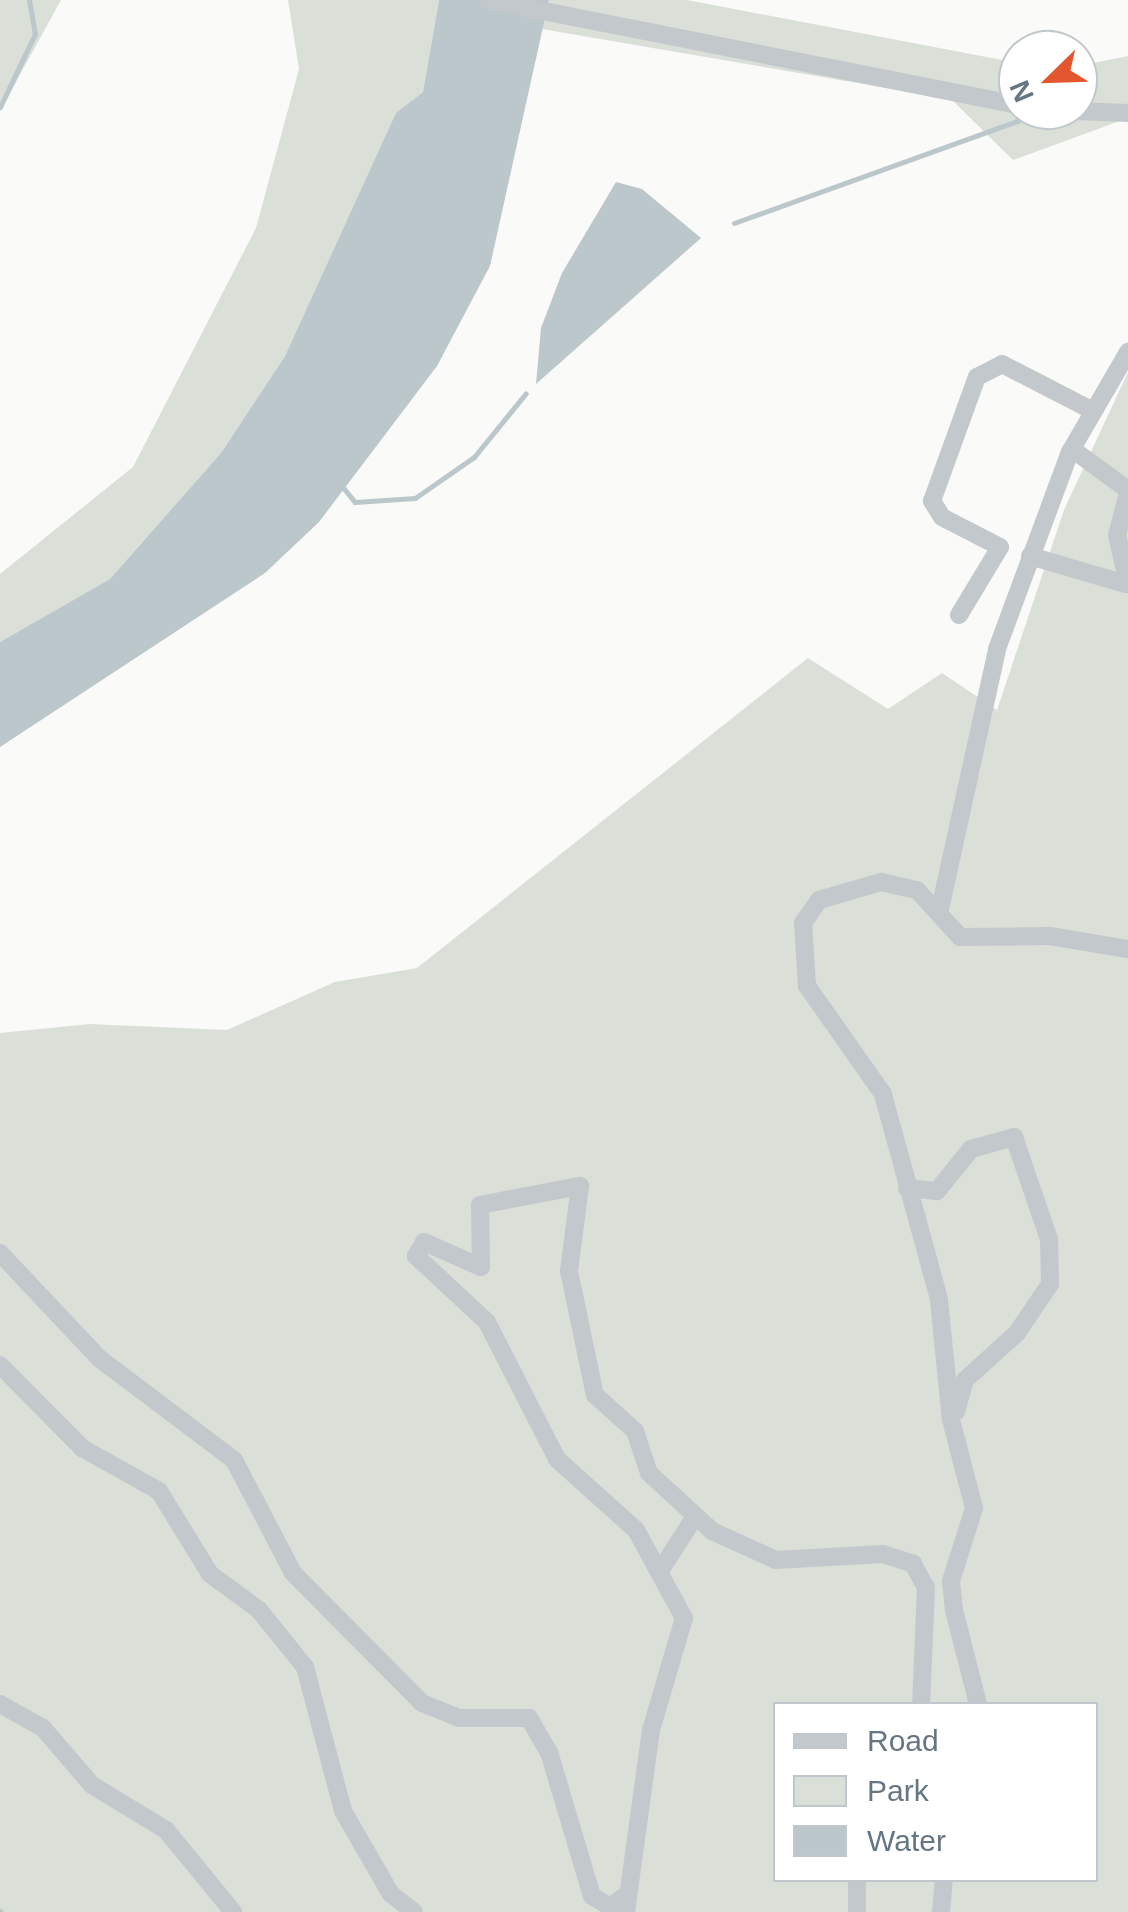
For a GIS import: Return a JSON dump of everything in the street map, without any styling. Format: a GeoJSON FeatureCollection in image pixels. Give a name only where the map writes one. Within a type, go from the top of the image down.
{"type":"FeatureCollection","features":[{"type":"Feature","properties":{"kind":"street"},"geometry":{"type":"LineString","coordinates":[[488,0],[998,101]]}},
{"type":"Feature","properties":{"kind":"street"},"geometry":{"type":"LineString","coordinates":[[1098,112],[1128,114]]}},
{"type":"Feature","properties":{"kind":"street"},"geometry":{"type":"LineString","coordinates":[[940,909],[952,882],[964,767],[1030,556],[1072,449],[1128,352]]}},
{"type":"Feature","properties":{"kind":"street"},"geometry":{"type":"LineString","coordinates":[[959,615],[1000,548],[942,517],[932,501],[978,377],[1002,364],[1093,411]]}},
{"type":"Feature","properties":{"kind":"street"},"geometry":{"type":"LineString","coordinates":[[1030,556],[1127,584],[1117,535],[1128,492],[1072,449]]}},
{"type":"Feature","properties":{"kind":"street"},"geometry":{"type":"LineString","coordinates":[[978,1702],[952,1581],[974,1508],[938,1298],[884,1094],[807,986],[803,923],[819,900],[881,882],[917,890],[940,909],[960,937],[985,942],[1050,936],[1128,949]]}},
{"type":"Feature","properties":{"kind":"street"},"geometry":{"type":"LineString","coordinates":[[907,1188],[937,1191],[971,1149],[1014,1137],[1049,1239],[1050,1284],[958,1394],[964,1462]]}},
{"type":"Feature","properties":{"kind":"street"},"geometry":{"type":"LineString","coordinates":[[0,1252],[100,1359],[234,1460],[293,1573],[422,1703],[459,1718],[529,1718],[548,1752],[592,1896],[610,1907],[627,1903],[651,1730],[682,1642],[684,1618],[662,1568],[636,1530],[568,1474],[505,1348],[461,1290],[416,1256],[418,1247],[432,1241],[481,1267],[480,1205],[580,1186],[569,1271],[586,1378],[635,1430],[649,1473],[694,1518],[776,1560],[900,1556],[926,1588],[921,1702]]}},
{"type":"Feature","properties":{"kind":"street"},"geometry":{"type":"LineString","coordinates":[[0,1365],[82,1448],[159,1491],[210,1574],[259,1610],[305,1666],[343,1811],[390,1894],[414,1912]]}},
{"type":"Feature","properties":{"kind":"street"},"geometry":{"type":"LineString","coordinates":[[662,1568],[694,1518]]}},
{"type":"Feature","properties":{"kind":"street"},"geometry":{"type":"LineString","coordinates":[[926,1588],[952,1581]]}},
{"type":"Feature","properties":{"kind":"street"},"geometry":{"type":"LineString","coordinates":[[0,1704],[43,1728],[92,1786],[166,1830],[233,1912]]}},
{"type":"Feature","properties":{"kind":"street"},"geometry":{"type":"LineString","coordinates":[[857,1912],[858,1882]]}},
{"type":"Feature","properties":{"kind":"street"},"geometry":{"type":"LineString","coordinates":[[941,1912],[944,1882]]}},
{"type":"Feature","properties":{"kind":"green space"},"geometry":{"type":"Polygon","coordinates":[[[0,0],[61,0],[0,111],[0,0]]]}},
{"type":"Feature","properties":{"kind":"green space"},"geometry":{"type":"Polygon","coordinates":[[[288,0],[439,0],[423,92],[396,114],[285,356],[221,453],[110,579],[0,642],[0,574],[133,467],[256,228],[299,69],[288,0]]]}},
{"type":"Feature","properties":{"kind":"green space"},"geometry":{"type":"Polygon","coordinates":[[[549,0],[687,0],[998,59],[998,130],[1095,130],[1013,160],[951,99],[542,29],[549,0]]]}},
{"type":"Feature","properties":{"kind":"green space"},"geometry":{"type":"Polygon","coordinates":[[[1128,56],[1128,118],[1098,129],[1098,62],[1128,56]]]}},
{"type":"Feature","properties":{"kind":"green space"},"geometry":{"type":"Polygon","coordinates":[[[1128,372],[1128,1912],[0,1912],[0,1033],[90,1024],[227,1030],[335,982],[417,968],[808,658],[888,709],[942,673],[997,710],[1064,510],[1128,372]]]}},
{"type":"Feature","properties":{"kind":"water"},"geometry":{"type":"Polygon","coordinates":[[[439,0],[549,0],[490,266],[437,366],[319,522],[265,573],[0,747],[0,642],[110,579],[221,453],[285,356],[396,113],[423,92],[439,0]]]}},
{"type":"Feature","properties":{"kind":"water"},"geometry":{"type":"Polygon","coordinates":[[[616,182],[642,189],[701,238],[536,384],[541,328],[562,273],[616,182]]]}},
{"type":"Feature","properties":{"kind":"waterway"},"geometry":{"type":"LineString","coordinates":[[0,107],[35,34],[29,0]]}},
{"type":"Feature","properties":{"kind":"waterway"},"geometry":{"type":"LineString","coordinates":[[734,223],[998,128]]}},
{"type":"Feature","properties":{"kind":"waterway"},"geometry":{"type":"LineString","coordinates":[[341,485],[355,502],[415,498],[474,457],[526,393]]}}]}
